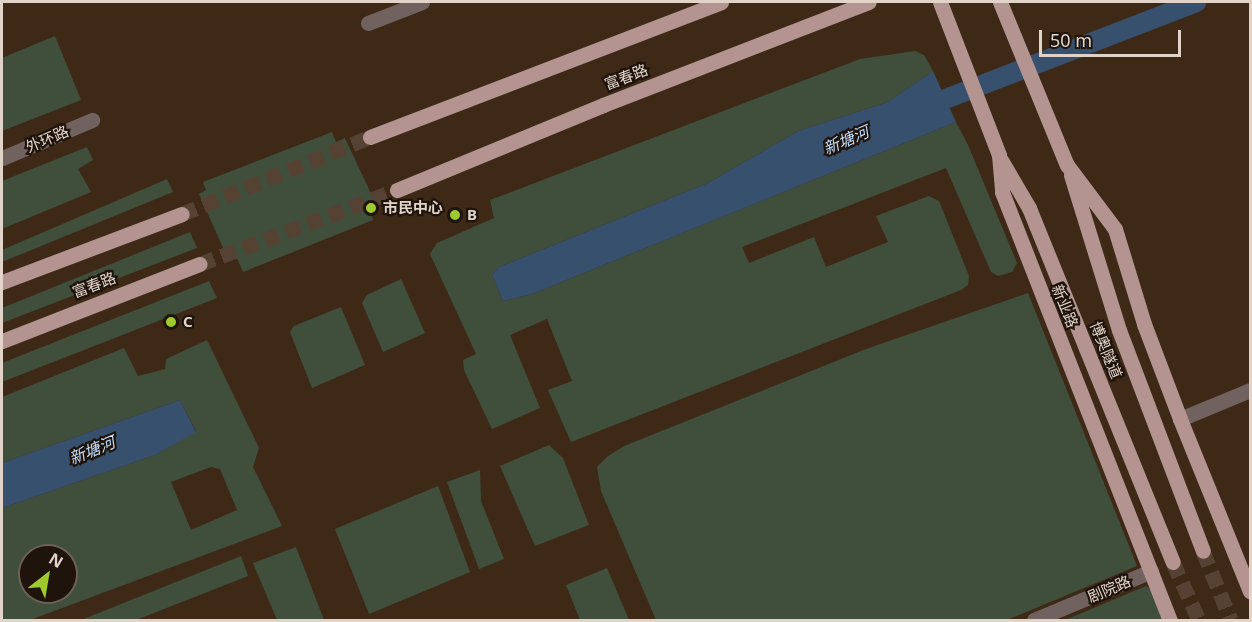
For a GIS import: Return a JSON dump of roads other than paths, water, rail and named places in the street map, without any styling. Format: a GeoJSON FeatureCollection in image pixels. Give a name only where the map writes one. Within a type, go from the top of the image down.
{"type":"FeatureCollection","features":[{"type":"Feature","properties":{"kind":"main road"},"geometry":{"type":"LineString","coordinates":[[370,137],[721,2]]}},
{"type":"Feature","properties":{"kind":"main road","name":"富春路"},"geometry":{"type":"LineString","coordinates":[[397,190],[603,105],[869,2]]}},
{"type":"Feature","properties":{"kind":"main road","name":"新业路"},"geometry":{"type":"LineString","coordinates":[[940,2],[999,155],[1002,192],[1170,621]]}},
{"type":"Feature","properties":{"kind":"main road"},"geometry":{"type":"LineString","coordinates":[[1000,2],[1067,165],[1115,230],[1144,324],[1180,419],[1251,591]]}},
{"type":"Feature","properties":{"kind":"main road","name":"博奥隧道"},"geometry":{"type":"LineString","coordinates":[[999,155],[1029,208],[1173,562]]}},
{"type":"Feature","properties":{"kind":"main road","name":"博奥隧道"},"geometry":{"type":"LineString","coordinates":[[1067,165],[1119,330],[1203,552]]}},
{"type":"Feature","properties":{"kind":"main road"},"geometry":{"type":"LineString","coordinates":[[2,282],[182,214]]}},
{"type":"Feature","properties":{"kind":"main road","name":"富春路"},"geometry":{"type":"LineString","coordinates":[[2,341],[200,264]]}},
{"type":"Feature","properties":{"kind":"street"},"geometry":{"type":"LineString","coordinates":[[368,23],[422,2]]}},
{"type":"Feature","properties":{"kind":"street","name":"外环路"},"geometry":{"type":"LineString","coordinates":[[2,158],[92,120]]}},
{"type":"Feature","properties":{"kind":"street"},"geometry":{"type":"LineString","coordinates":[[1180,419],[1251,390]]}},
{"type":"Feature","properties":{"kind":"street","name":"剧院路"},"geometry":{"type":"LineString","coordinates":[[1034,621],[1151,571]]}},
{"type":"Feature","properties":{"kind":"water"},"geometry":{"type":"Polygon","coordinates":[[[933,71],[956,122],[532,294],[503,301],[492,275],[499,267],[708,183],[798,131],[888,102],[933,71]]]}},
{"type":"Feature","properties":{"kind":"water"},"geometry":{"type":"Polygon","coordinates":[[[180,400],[196,432],[155,455],[2,508],[2,463],[180,400]]]}},
{"type":"Feature","properties":{"kind":"waterway","name":"新塘河"},"geometry":{"type":"LineString","coordinates":[[922,108],[1196,2]]}},
{"type":"Feature","properties":{"kind":"tunnel"},"geometry":{"type":"LineString","coordinates":[[182,214],[370,137]]}},
{"type":"Feature","properties":{"kind":"tunnel"},"geometry":{"type":"LineString","coordinates":[[200,264],[397,190]]}},
{"type":"Feature","properties":{"kind":"tunnel"},"geometry":{"type":"LineString","coordinates":[[1203,551],[1231,620]]}},
{"type":"Feature","properties":{"kind":"tunnel"},"geometry":{"type":"LineString","coordinates":[[1173,562],[1199,620]]}},
{"type":"Feature","properties":{"kind":"place","name":"市民中心"},"geometry":{"type":"Point","coordinates":[371,208]}},
{"type":"Feature","properties":{"kind":"place","name":"B"},"geometry":{"type":"Point","coordinates":[455,215]}},
{"type":"Feature","properties":{"kind":"place","name":"C"},"geometry":{"type":"Point","coordinates":[171,322]}}]}
